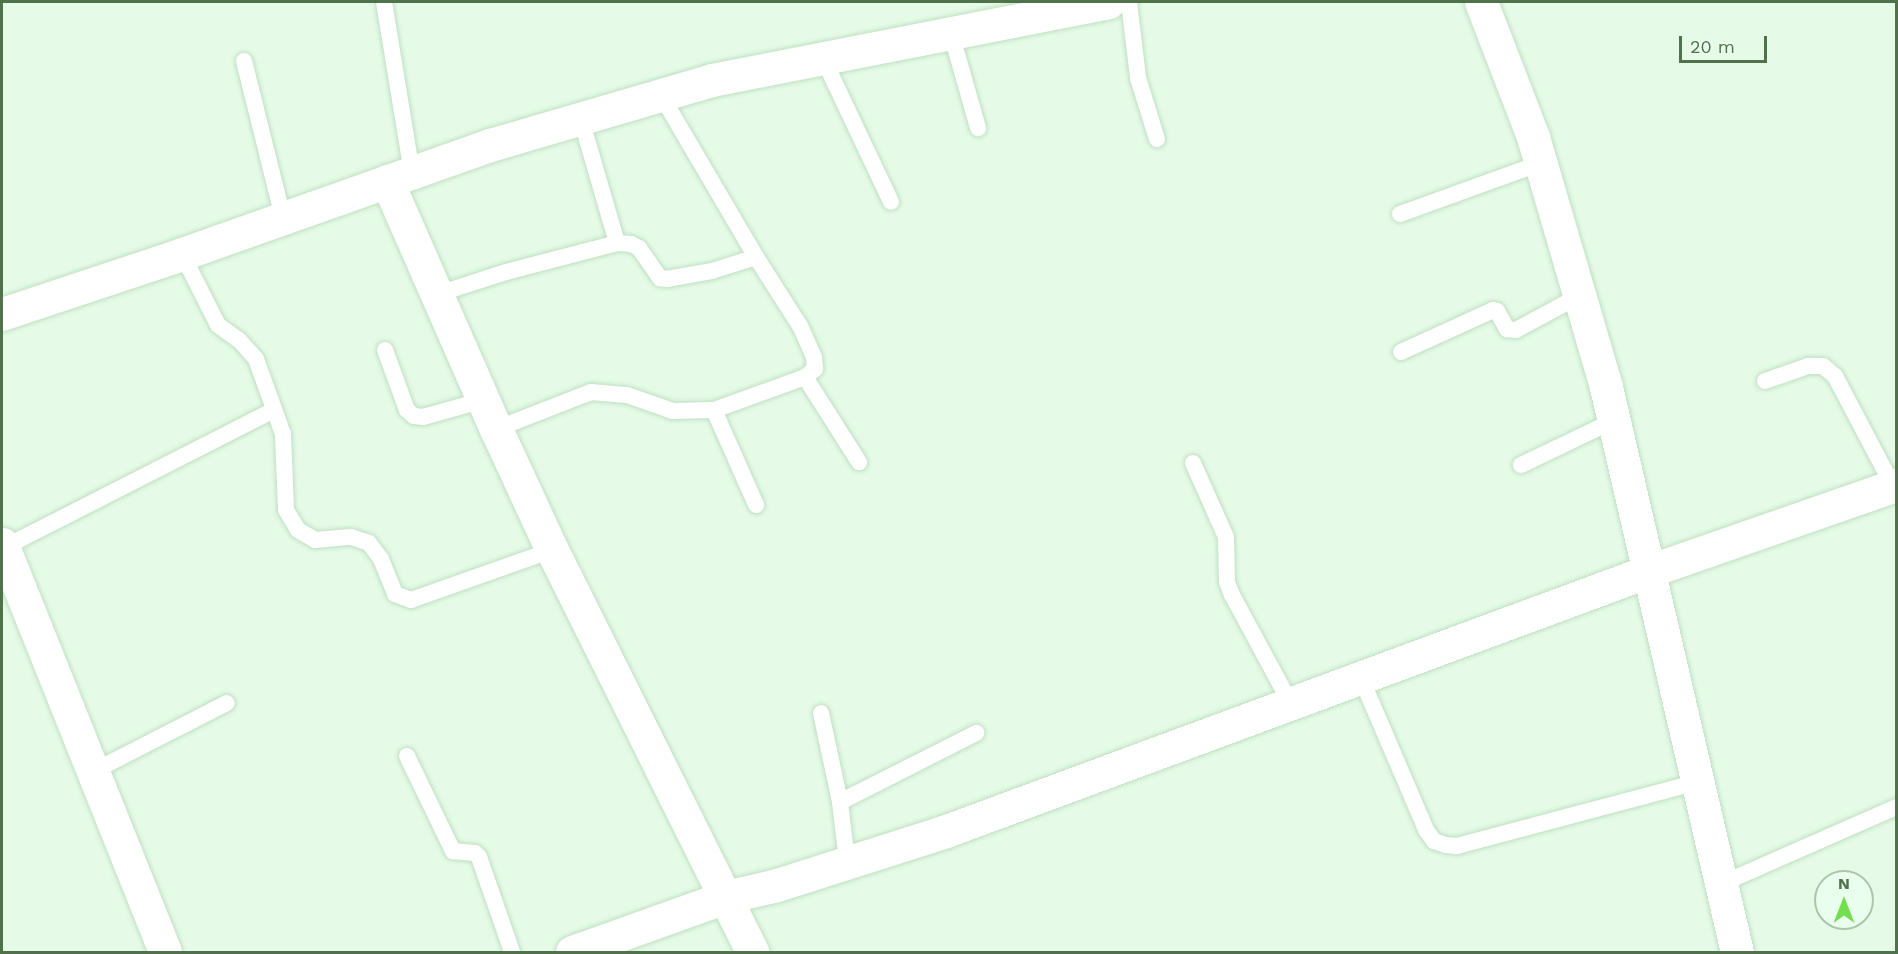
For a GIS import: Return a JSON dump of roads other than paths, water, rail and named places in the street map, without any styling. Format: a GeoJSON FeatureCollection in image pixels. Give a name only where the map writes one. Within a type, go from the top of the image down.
{"type":"FeatureCollection","features":[{"type":"Feature","properties":{"kind":"street"},"geometry":{"type":"LineString","coordinates":[[2,314],[182,254],[490,145],[712,80],[1108,2]]}},
{"type":"Feature","properties":{"kind":"street"},"geometry":{"type":"LineString","coordinates":[[1481,2],[1541,163],[1615,420],[1737,952]]}},
{"type":"Feature","properties":{"kind":"street"},"geometry":{"type":"LineString","coordinates":[[400,177],[438,294],[496,429],[552,550],[752,952]]}},
{"type":"Feature","properties":{"kind":"street"},"geometry":{"type":"LineString","coordinates":[[572,952],[726,897],[777,885],[946,831],[1649,571],[1894,485]]}},
{"type":"Feature","properties":{"kind":"street"},"geometry":{"type":"LineString","coordinates":[[2,546],[101,768],[165,952]]}},
{"type":"Feature","properties":{"kind":"lane"},"geometry":{"type":"LineString","coordinates":[[384,2],[400,177]]}},
{"type":"Feature","properties":{"kind":"lane"},"geometry":{"type":"LineString","coordinates":[[1130,2],[1138,78],[1157,139]]}},
{"type":"Feature","properties":{"kind":"lane"},"geometry":{"type":"LineString","coordinates":[[951,33],[978,128]]}},
{"type":"Feature","properties":{"kind":"lane"},"geometry":{"type":"LineString","coordinates":[[823,58],[891,202]]}},
{"type":"Feature","properties":{"kind":"lane"},"geometry":{"type":"LineString","coordinates":[[244,61],[283,217]]}},
{"type":"Feature","properties":{"kind":"lane"},"geometry":{"type":"LineString","coordinates":[[496,429],[591,393],[627,395],[673,411],[714,411],[805,377],[816,369],[814,357],[800,326],[756,257],[661,95]]}},
{"type":"Feature","properties":{"kind":"lane"},"geometry":{"type":"LineString","coordinates":[[581,119],[617,243]]}},
{"type":"Feature","properties":{"kind":"lane"},"geometry":{"type":"LineString","coordinates":[[1400,214],[1541,163]]}},
{"type":"Feature","properties":{"kind":"lane"},"geometry":{"type":"LineString","coordinates":[[438,294],[506,272],[617,243],[631,243],[639,248],[660,278],[667,279],[711,271],[756,257]]}},
{"type":"Feature","properties":{"kind":"lane"},"geometry":{"type":"LineString","coordinates":[[182,254],[218,325],[252,352],[283,434],[286,510],[298,530],[315,540],[351,537],[369,543],[381,559],[395,594],[411,600],[552,550]]}},
{"type":"Feature","properties":{"kind":"lane"},"geometry":{"type":"LineString","coordinates":[[1401,352],[1493,310],[1497,311],[1508,329],[1516,330],[1579,296]]}},
{"type":"Feature","properties":{"kind":"lane"},"geometry":{"type":"LineString","coordinates":[[386,350],[407,410],[414,416],[423,417],[484,400]]}},
{"type":"Feature","properties":{"kind":"lane"},"geometry":{"type":"LineString","coordinates":[[1765,381],[1808,366],[1823,366],[1835,376],[1894,485]]}},
{"type":"Feature","properties":{"kind":"lane"},"geometry":{"type":"LineString","coordinates":[[805,377],[859,462]]}},
{"type":"Feature","properties":{"kind":"lane"},"geometry":{"type":"LineString","coordinates":[[2,546],[274,410]]}},
{"type":"Feature","properties":{"kind":"lane"},"geometry":{"type":"LineString","coordinates":[[714,411],[756,506]]}},
{"type":"Feature","properties":{"kind":"lane"},"geometry":{"type":"LineString","coordinates":[[1521,465],[1615,420]]}},
{"type":"Feature","properties":{"kind":"lane"},"geometry":{"type":"LineString","coordinates":[[1193,463],[1226,537],[1227,582],[1291,704]]}},
{"type":"Feature","properties":{"kind":"lane"},"geometry":{"type":"LineString","coordinates":[[1361,678],[1426,830],[1434,841],[1446,845],[1457,846],[1697,782]]}},
{"type":"Feature","properties":{"kind":"lane"},"geometry":{"type":"LineString","coordinates":[[101,768],[227,703]]}},
{"type":"Feature","properties":{"kind":"lane"},"geometry":{"type":"LineString","coordinates":[[820,713],[840,802],[847,862]]}},
{"type":"Feature","properties":{"kind":"lane"},"geometry":{"type":"LineString","coordinates":[[840,802],[976,733]]}},
{"type":"Feature","properties":{"kind":"lane"},"geometry":{"type":"LineString","coordinates":[[407,756],[453,851],[475,853],[479,857],[512,952]]}},
{"type":"Feature","properties":{"kind":"lane"},"geometry":{"type":"LineString","coordinates":[[1721,884],[1896,807]]}}]}
